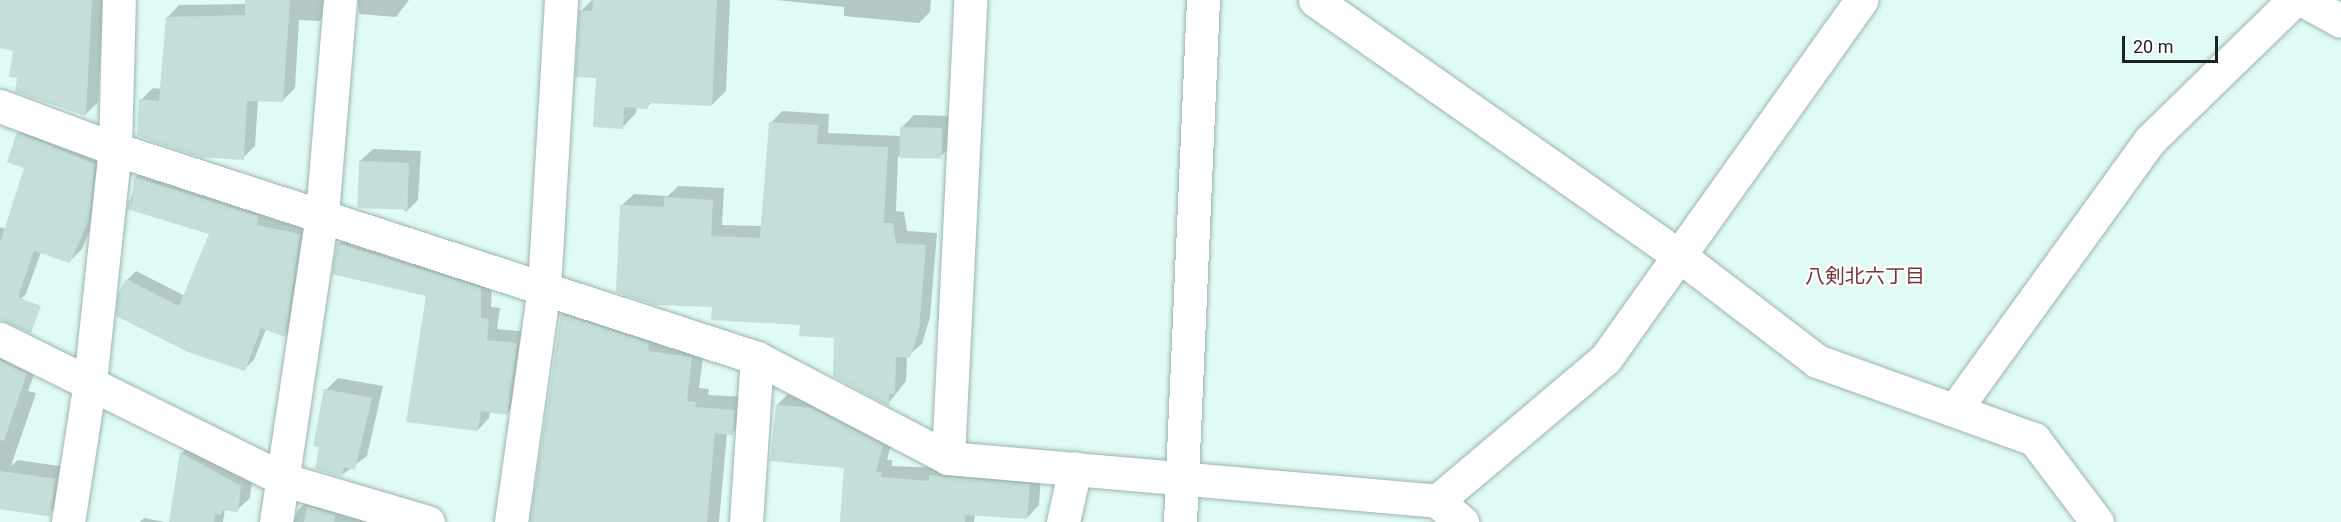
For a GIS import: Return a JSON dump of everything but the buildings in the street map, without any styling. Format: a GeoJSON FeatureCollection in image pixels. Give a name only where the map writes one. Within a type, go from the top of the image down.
{"type":"FeatureCollection","features":[{"type":"Feature","properties":{"kind":"street"},"geometry":{"type":"LineString","coordinates":[[68,522],[90,382],[115,148],[119,0]]}},
{"type":"Feature","properties":{"kind":"street"},"geometry":{"type":"LineString","coordinates":[[276,522],[285,480],[322,214],[340,0]]}},
{"type":"Feature","properties":{"kind":"street"},"geometry":{"type":"LineString","coordinates":[[511,522],[544,287],[561,0]]}},
{"type":"Feature","properties":{"kind":"street"},"geometry":{"type":"LineString","coordinates":[[948,458],[970,0]]}},
{"type":"Feature","properties":{"kind":"street"},"geometry":{"type":"LineString","coordinates":[[1180,522],[1203,0]]}},
{"type":"Feature","properties":{"kind":"street"},"geometry":{"type":"LineString","coordinates":[[1315,0],[1677,254],[1817,362],[1956,408],[2034,439],[2097,522]]}},
{"type":"Feature","properties":{"kind":"street"},"geometry":{"type":"LineString","coordinates":[[1437,501],[1606,358],[1677,254],[1861,0]]}},
{"type":"Feature","properties":{"kind":"street"},"geometry":{"type":"LineString","coordinates":[[1956,408],[2149,141],[2294,0]]}},
{"type":"Feature","properties":{"kind":"street"},"geometry":{"type":"LineString","coordinates":[[2303,0],[2341,21]]}},
{"type":"Feature","properties":{"kind":"street"},"geometry":{"type":"LineString","coordinates":[[3,117],[115,148],[322,214],[757,358],[948,458],[1437,501],[1462,522]]}},
{"type":"Feature","properties":{"kind":"street"},"geometry":{"type":"LineString","coordinates":[[0,339],[285,480],[428,522]]}},
{"type":"Feature","properties":{"kind":"street"},"geometry":{"type":"LineString","coordinates":[[746,522],[757,358]]}},
{"type":"Feature","properties":{"kind":"street"},"geometry":{"type":"LineString","coordinates":[[1062,522],[1075,468]]}},
{"type":"Feature","properties":{"kind":"district","name":"八剣北六丁目"},"geometry":{"type":"Point","coordinates":[1865,276]}}]}
